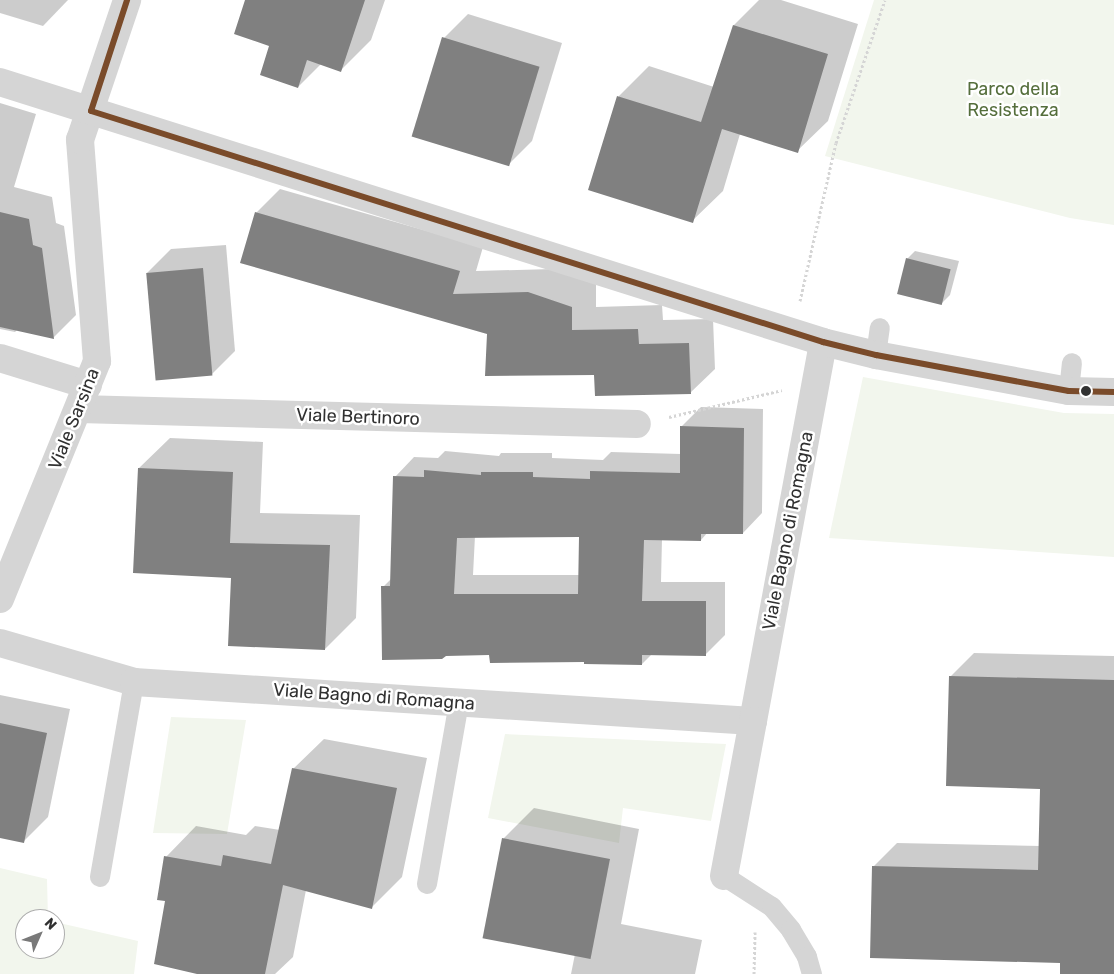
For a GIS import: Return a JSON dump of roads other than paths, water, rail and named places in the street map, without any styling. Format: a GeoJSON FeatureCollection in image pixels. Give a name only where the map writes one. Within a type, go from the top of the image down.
{"type":"FeatureCollection","features":[{"type":"Feature","properties":{"kind":"street","name":"Viale Sarsina"},"geometry":{"type":"LineString","coordinates":[[0,599],[97,360],[80,140],[92,111],[126,0]]}},
{"type":"Feature","properties":{"kind":"street"},"geometry":{"type":"LineString","coordinates":[[0,82],[823,342],[1069,392],[1114,392]]}},
{"type":"Feature","properties":{"kind":"street","name":"Viale Bagno di Romagna"},"geometry":{"type":"LineString","coordinates":[[724,876],[823,342]]}},
{"type":"Feature","properties":{"kind":"street","name":"Viale Bertinoro"},"geometry":{"type":"LineString","coordinates":[[0,358],[83,397],[638,424]]}},
{"type":"Feature","properties":{"kind":"street","name":"Viale Bagno di Romagna"},"geometry":{"type":"LineString","coordinates":[[0,644],[134,682],[753,721]]}},
{"type":"Feature","properties":{"kind":"lane"},"geometry":{"type":"LineString","coordinates":[[876,354],[880,328]]}},
{"type":"Feature","properties":{"kind":"lane"},"geometry":{"type":"LineString","coordinates":[[1069,392],[1072,363]]}},
{"type":"Feature","properties":{"kind":"lane"},"geometry":{"type":"LineString","coordinates":[[100,877],[134,682]]}},
{"type":"Feature","properties":{"kind":"lane"},"geometry":{"type":"LineString","coordinates":[[427,884],[459,702]]}},
{"type":"Feature","properties":{"kind":"lane"},"geometry":{"type":"LineString","coordinates":[[724,876],[772,907],[792,930],[807,957],[812,974]]}},
{"type":"Feature","properties":{"kind":"park label","name":"Parco della Resistenza"},"geometry":{"type":"Point","coordinates":[1013,100]}}]}
